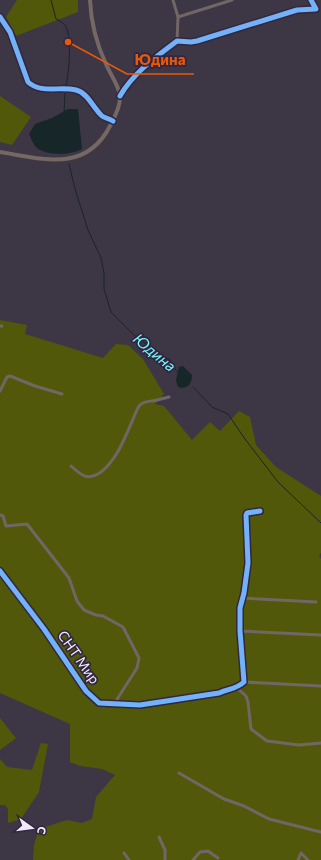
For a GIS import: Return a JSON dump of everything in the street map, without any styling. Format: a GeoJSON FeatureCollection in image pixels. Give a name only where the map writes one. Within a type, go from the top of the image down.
{"type":"FeatureCollection","features":[{"type":"Feature","properties":{"kind":"main road"},"geometry":{"type":"LineString","coordinates":[[0,152],[52,159],[68,159],[91,151],[106,134],[119,106],[120,96],[95,39],[92,28],[90,0]]}},
{"type":"Feature","properties":{"kind":"street"},"geometry":{"type":"LineString","coordinates":[[173,0],[178,17],[177,41]]}},
{"type":"Feature","properties":{"kind":"street"},"geometry":{"type":"LineString","coordinates":[[178,17],[232,0]]}},
{"type":"Feature","properties":{"kind":"street"},"geometry":{"type":"LineString","coordinates":[[120,96],[125,87],[144,68],[177,41],[197,41],[297,10],[316,9],[311,0]]}},
{"type":"Feature","properties":{"kind":"street"},"geometry":{"type":"LineString","coordinates":[[0,17],[10,32],[28,82],[33,86],[46,89],[64,88],[77,90],[83,94],[102,116],[113,121]]}},
{"type":"Feature","properties":{"kind":"street"},"geometry":{"type":"LineString","coordinates":[[0,391],[7,378],[10,376],[34,386],[62,394]]}},
{"type":"Feature","properties":{"kind":"street"},"geometry":{"type":"LineString","coordinates":[[72,466],[84,476],[93,477],[100,472],[108,466],[120,448],[139,405],[146,401],[156,401],[169,396]]}},
{"type":"Feature","properties":{"kind":"street"},"geometry":{"type":"LineString","coordinates":[[244,682],[240,631],[240,608],[244,593],[248,563],[246,515],[247,512],[260,512]]}},
{"type":"Feature","properties":{"kind":"street"},"geometry":{"type":"LineString","coordinates":[[0,515],[3,516],[6,526],[27,524],[69,578],[77,601],[84,610],[103,616],[124,627],[139,658],[137,668],[114,704]]}},
{"type":"Feature","properties":{"kind":"street","name":"СНТ Мир"},"geometry":{"type":"LineString","coordinates":[[0,570],[44,629],[86,691],[99,703],[140,705],[219,693],[237,688]]}},
{"type":"Feature","properties":{"kind":"street"},"geometry":{"type":"LineString","coordinates":[[242,598],[316,602]]}},
{"type":"Feature","properties":{"kind":"street"},"geometry":{"type":"LineString","coordinates":[[240,631],[321,635]]}},
{"type":"Feature","properties":{"kind":"street"},"geometry":{"type":"LineString","coordinates":[[321,686],[244,682],[237,688],[246,696],[251,729],[267,741],[299,745],[321,743]]}},
{"type":"Feature","properties":{"kind":"street"},"geometry":{"type":"LineString","coordinates":[[179,773],[224,799],[240,804],[269,818],[321,832]]}},
{"type":"Feature","properties":{"kind":"street"},"geometry":{"type":"LineString","coordinates":[[159,837],[165,850],[165,860]]}},
{"type":"Feature","properties":{"kind":"street"},"geometry":{"type":"LineString","coordinates":[[193,860],[200,852],[208,851],[218,858]]}},
{"type":"Feature","properties":{"kind":"street"},"geometry":{"type":"LineString","coordinates":[[124,852],[129,860]]}},
{"type":"Feature","properties":{"kind":"street"},"geometry":{"type":"LineString","coordinates":[[298,860],[301,853],[308,860]]}},
{"type":"Feature","properties":{"kind":"green space"},"geometry":{"type":"Polygon","coordinates":[[[17,0],[78,0],[78,12],[16,36],[6,17],[17,0]]]}},
{"type":"Feature","properties":{"kind":"green space"},"geometry":{"type":"Polygon","coordinates":[[[0,96],[31,117],[12,145],[0,142],[0,96]]]}},
{"type":"Feature","properties":{"kind":"green space"},"geometry":{"type":"Polygon","coordinates":[[[0,320],[27,325],[25,334],[103,358],[116,344],[128,345],[143,359],[164,394],[155,404],[164,406],[192,440],[210,422],[220,431],[239,411],[250,417],[256,445],[276,467],[321,496],[321,553],[319,555],[321,559],[321,860],[33,860],[34,845],[39,829],[67,820],[82,823],[92,819],[96,797],[115,775],[102,769],[80,766],[70,762],[70,724],[0,693],[0,320]]]}},
{"type":"Feature","properties":{"kind":"green space"},"geometry":{"type":"Polygon","coordinates":[[[0,718],[16,738],[0,750],[0,718]]]}},
{"type":"Feature","properties":{"kind":"green space"},"geometry":{"type":"Polygon","coordinates":[[[41,743],[48,744],[39,792],[21,819],[8,823],[8,809],[5,805],[0,805],[0,759],[7,767],[32,770],[41,743]]]}},
{"type":"Feature","properties":{"kind":"shaded area"},"geometry":{"type":"Polygon","coordinates":[[[68,109],[78,109],[82,149],[60,154],[41,151],[34,144],[29,134],[35,124],[52,118],[68,109]]]}},
{"type":"Feature","properties":{"kind":"shaded area"},"geometry":{"type":"Polygon","coordinates":[[[183,366],[192,375],[192,378],[188,386],[181,388],[178,387],[176,380],[179,367],[183,366]]]}},
{"type":"Feature","properties":{"kind":"waterway","name":"Юдина"},"geometry":{"type":"LineString","coordinates":[[51,0],[56,19],[64,24],[68,32],[69,56],[66,86]]}},
{"type":"Feature","properties":{"kind":"waterway","name":"Юдина"},"geometry":{"type":"LineString","coordinates":[[64,113],[65,93]]}},
{"type":"Feature","properties":{"kind":"waterway","name":"Юдина"},"geometry":{"type":"LineString","coordinates":[[69,164],[88,230],[101,258],[104,273],[104,289],[111,312],[135,336],[170,360],[177,372]]}},
{"type":"Feature","properties":{"kind":"waterway","name":"Юдина"},"geometry":{"type":"LineString","coordinates":[[193,387],[212,407],[228,414],[278,482],[321,523]]}},
{"type":"Feature","properties":{"kind":"cycle path"},"geometry":{"type":"LineString","coordinates":[[120,96],[138,72],[177,41],[197,41],[297,10],[316,9],[311,0]]}},
{"type":"Feature","properties":{"kind":"cycle path"},"geometry":{"type":"LineString","coordinates":[[0,17],[10,32],[28,82],[39,88],[76,90],[84,94],[102,116],[113,121]]}},
{"type":"Feature","properties":{"kind":"cycle path"},"geometry":{"type":"LineString","coordinates":[[0,571],[44,629],[86,691],[99,703],[140,705],[219,693],[235,688],[244,682],[240,631],[240,608],[244,593],[248,563],[246,515],[247,513],[260,511]]}},
{"type":"Feature","properties":{"kind":"place","name":"Юдина"},"geometry":{"type":"Point","coordinates":[68,42]}}]}
